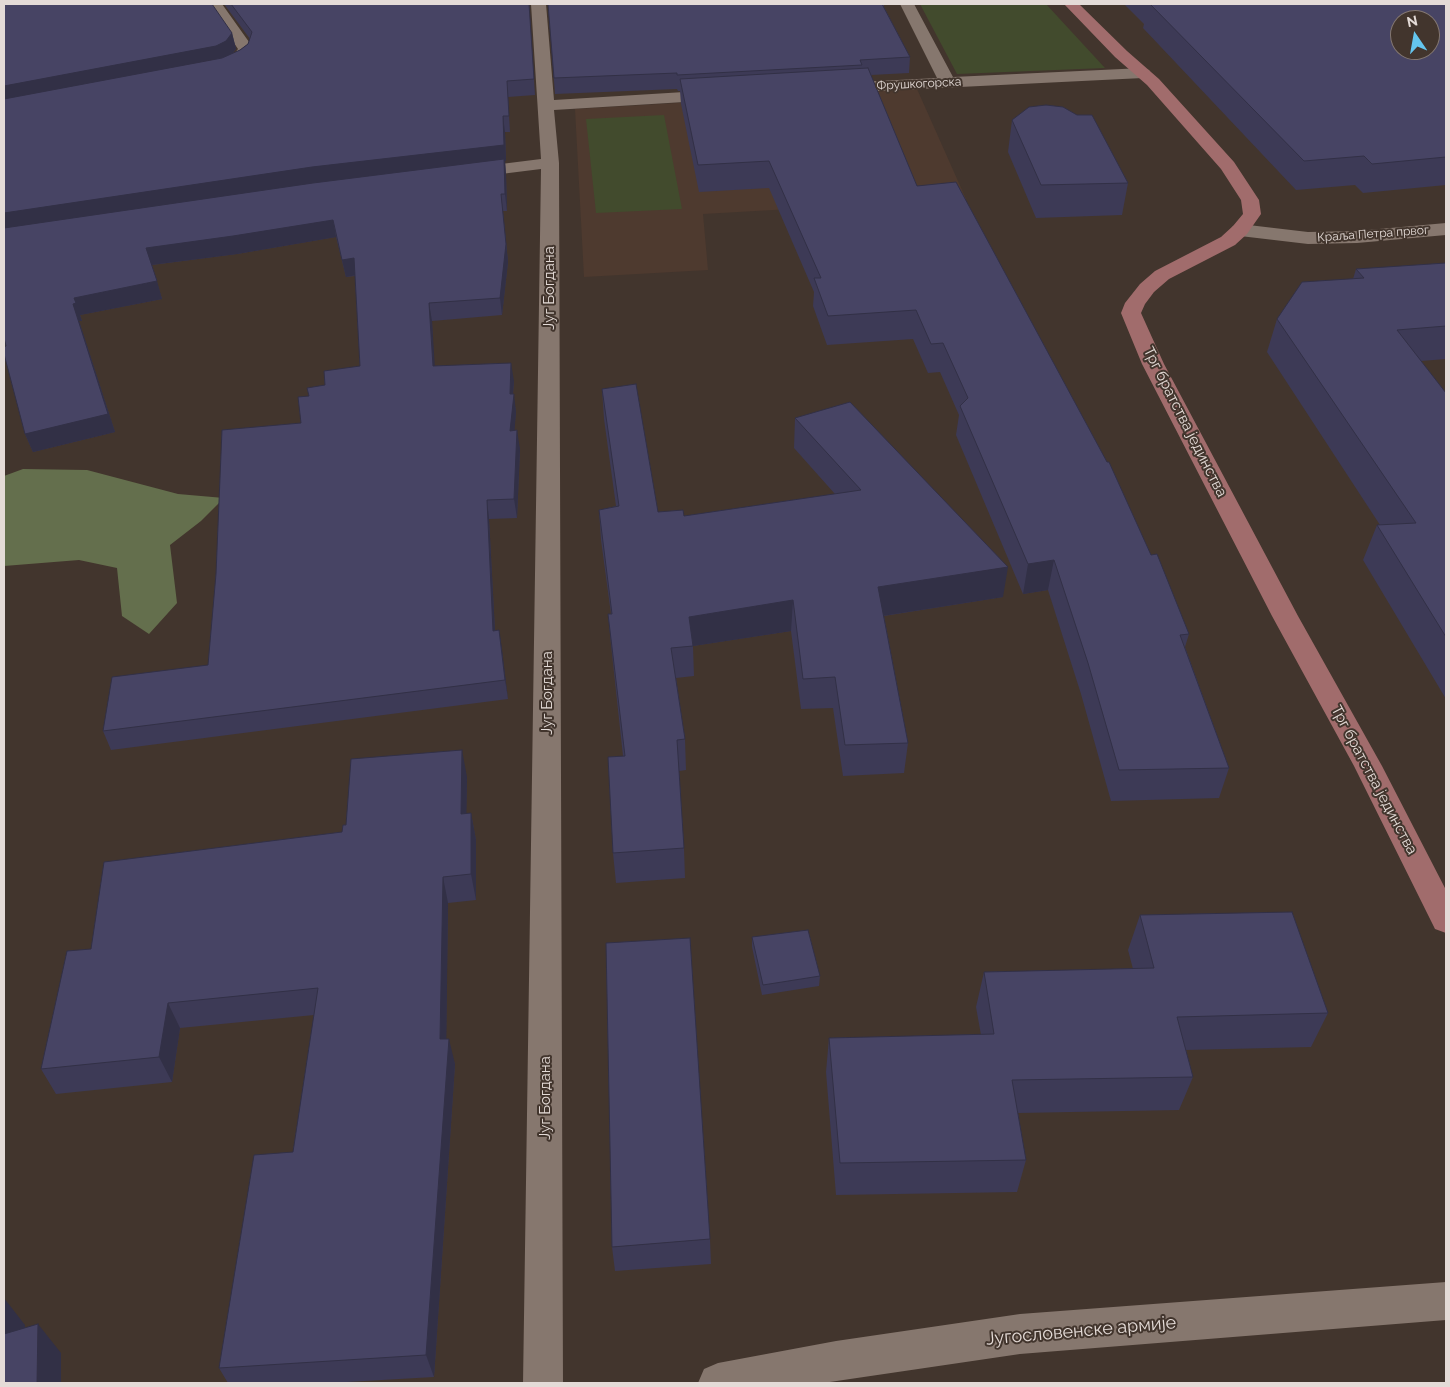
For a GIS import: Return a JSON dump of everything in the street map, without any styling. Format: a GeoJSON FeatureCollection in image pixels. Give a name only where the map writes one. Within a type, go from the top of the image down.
{"type":"FeatureCollection","features":[{"type":"Feature","properties":{"kind":"street"},"geometry":{"type":"LineString","coordinates":[[204,70],[225,67],[237,61],[244,55],[246,48],[215,4]]}},
{"type":"Feature","properties":{"kind":"street","name":"Југ Богдана"},"geometry":{"type":"LineString","coordinates":[[538,4],[550,163],[543,1383]]}},
{"type":"Feature","properties":{"kind":"street"},"geometry":{"type":"LineString","coordinates":[[907,4],[947,82]]}},
{"type":"Feature","properties":{"kind":"street","name":"Трг братства јединства"},"geometry":{"type":"LineString","coordinates":[[1071,4],[1121,54],[1143,73],[1228,166],[1250,200],[1252,214],[1240,230],[1228,241],[1162,275],[1147,288],[1131,313],[1153,364],[1285,616],[1368,766],[1446,920]]}},
{"type":"Feature","properties":{"kind":"street","name":"Фрушкогорска"},"geometry":{"type":"LineString","coordinates":[[826,89],[1143,73]]}},
{"type":"Feature","properties":{"kind":"street"},"geometry":{"type":"LineString","coordinates":[[546,106],[737,94]]}},
{"type":"Feature","properties":{"kind":"street"},"geometry":{"type":"LineString","coordinates":[[452,175],[550,163]]}},
{"type":"Feature","properties":{"kind":"street","name":"Краља Петра првог"},"geometry":{"type":"LineString","coordinates":[[1240,230],[1308,238],[1357,237],[1446,229]]}},
{"type":"Feature","properties":{"kind":"street","name":"Југословенске армије"},"geometry":{"type":"LineString","coordinates":[[718,1383],[836,1361],[1020,1334],[1446,1301]]}},
{"type":"Feature","properties":{"kind":"shaded area"},"geometry":{"type":"Polygon","coordinates":[[[917,89],[966,199],[703,214],[708,270],[584,277],[575,109],[917,89]]]}},
{"type":"Feature","properties":{"kind":"green space"},"geometry":{"type":"Polygon","coordinates":[[[920,4],[1046,4],[1105,68],[957,74],[920,4]]]}},
{"type":"Feature","properties":{"kind":"green space"},"geometry":{"type":"Polygon","coordinates":[[[664,115],[682,209],[596,213],[586,119],[664,115]]]}},
{"type":"Feature","properties":{"kind":"green space"},"geometry":{"type":"Polygon","coordinates":[[[23,469],[87,470],[178,494],[224,498],[201,521],[170,545],[177,603],[149,634],[122,616],[117,568],[79,560],[4,566],[4,476],[23,469]]]}},
{"type":"Feature","properties":{"kind":"building"},"geometry":{"type":"Polygon","coordinates":[[[4,4],[212,4],[232,33],[226,41],[216,46],[4,86],[4,4]]]}},
{"type":"Feature","properties":{"kind":"building"},"geometry":{"type":"Polygon","coordinates":[[[231,4],[529,4],[534,79],[507,81],[509,116],[503,116],[504,145],[312,167],[4,213],[4,99],[222,58],[248,44],[252,32],[231,4]]]}},
{"type":"Feature","properties":{"kind":"building"},"geometry":{"type":"Polygon","coordinates":[[[548,4],[882,4],[910,57],[860,60],[862,65],[677,75],[677,73],[554,78],[548,4]]]}},
{"type":"Feature","properties":{"kind":"building"},"geometry":{"type":"Polygon","coordinates":[[[1150,4],[1446,4],[1446,157],[1372,164],[1364,156],[1304,161],[1150,4]]]}},
{"type":"Feature","properties":{"kind":"building"},"geometry":{"type":"Polygon","coordinates":[[[868,68],[917,186],[956,182],[1107,462],[1109,462],[1151,555],[1157,554],[1189,634],[1180,635],[1229,768],[1119,770],[1088,663],[1054,560],[1028,564],[960,406],[968,398],[943,343],[931,344],[916,310],[828,316],[814,278],[821,278],[769,161],[698,165],[680,79],[868,68]]]}},
{"type":"Feature","properties":{"kind":"building"},"geometry":{"type":"Polygon","coordinates":[[[1046,105],[1063,107],[1077,115],[1092,115],[1128,183],[1041,185],[1012,120],[1029,107],[1046,105]]]}},
{"type":"Feature","properties":{"kind":"building"},"geometry":{"type":"Polygon","coordinates":[[[504,159],[505,194],[501,194],[506,244],[500,298],[429,303],[433,366],[511,363],[510,394],[514,394],[510,431],[517,430],[514,499],[487,500],[493,631],[499,630],[505,680],[103,731],[112,677],[208,665],[216,574],[222,430],[301,423],[298,397],[309,396],[307,388],[325,385],[324,371],[360,366],[354,258],[342,260],[333,220],[146,248],[157,281],[74,298],[76,303],[73,304],[108,414],[25,434],[4,354],[4,347],[6,346],[4,338],[4,228],[313,183],[504,159]]]}},
{"type":"Feature","properties":{"kind":"building"},"geometry":{"type":"Polygon","coordinates":[[[1446,263],[1446,326],[1397,330],[1446,393],[1446,637],[1377,525],[1416,523],[1277,319],[1302,282],[1364,278],[1356,269],[1446,263]]]}},
{"type":"Feature","properties":{"kind":"building"},"geometry":{"type":"Polygon","coordinates":[[[636,384],[658,512],[683,510],[684,516],[861,490],[795,418],[850,402],[1008,567],[878,587],[908,743],[845,745],[835,677],[803,679],[793,600],[689,617],[693,646],[671,648],[685,739],[677,740],[684,848],[613,853],[608,757],[625,756],[608,614],[612,614],[599,510],[619,506],[602,389],[636,384]]]}},
{"type":"Feature","properties":{"kind":"building"},"geometry":{"type":"Polygon","coordinates":[[[462,750],[461,814],[471,813],[471,874],[443,877],[440,1039],[449,1039],[426,1355],[219,1368],[254,1155],[293,1152],[318,988],[168,1003],[159,1057],[41,1069],[67,951],[91,949],[104,862],[342,832],[343,825],[346,825],[351,759],[462,750]]]}},
{"type":"Feature","properties":{"kind":"building"},"geometry":{"type":"Polygon","coordinates":[[[1292,912],[1328,1013],[1177,1017],[1193,1077],[1012,1080],[1026,1160],[840,1163],[829,1038],[994,1034],[984,972],[1154,968],[1140,915],[1292,912]]]}},
{"type":"Feature","properties":{"kind":"building"},"geometry":{"type":"Polygon","coordinates":[[[808,930],[820,976],[763,985],[752,937],[808,930]]]}},
{"type":"Feature","properties":{"kind":"building"},"geometry":{"type":"Polygon","coordinates":[[[690,938],[710,1239],[612,1247],[606,943],[690,938]]]}},
{"type":"Feature","properties":{"kind":"building"},"geometry":{"type":"Polygon","coordinates":[[[38,1324],[37,1383],[4,1383],[4,1334],[38,1324]]]}}]}
